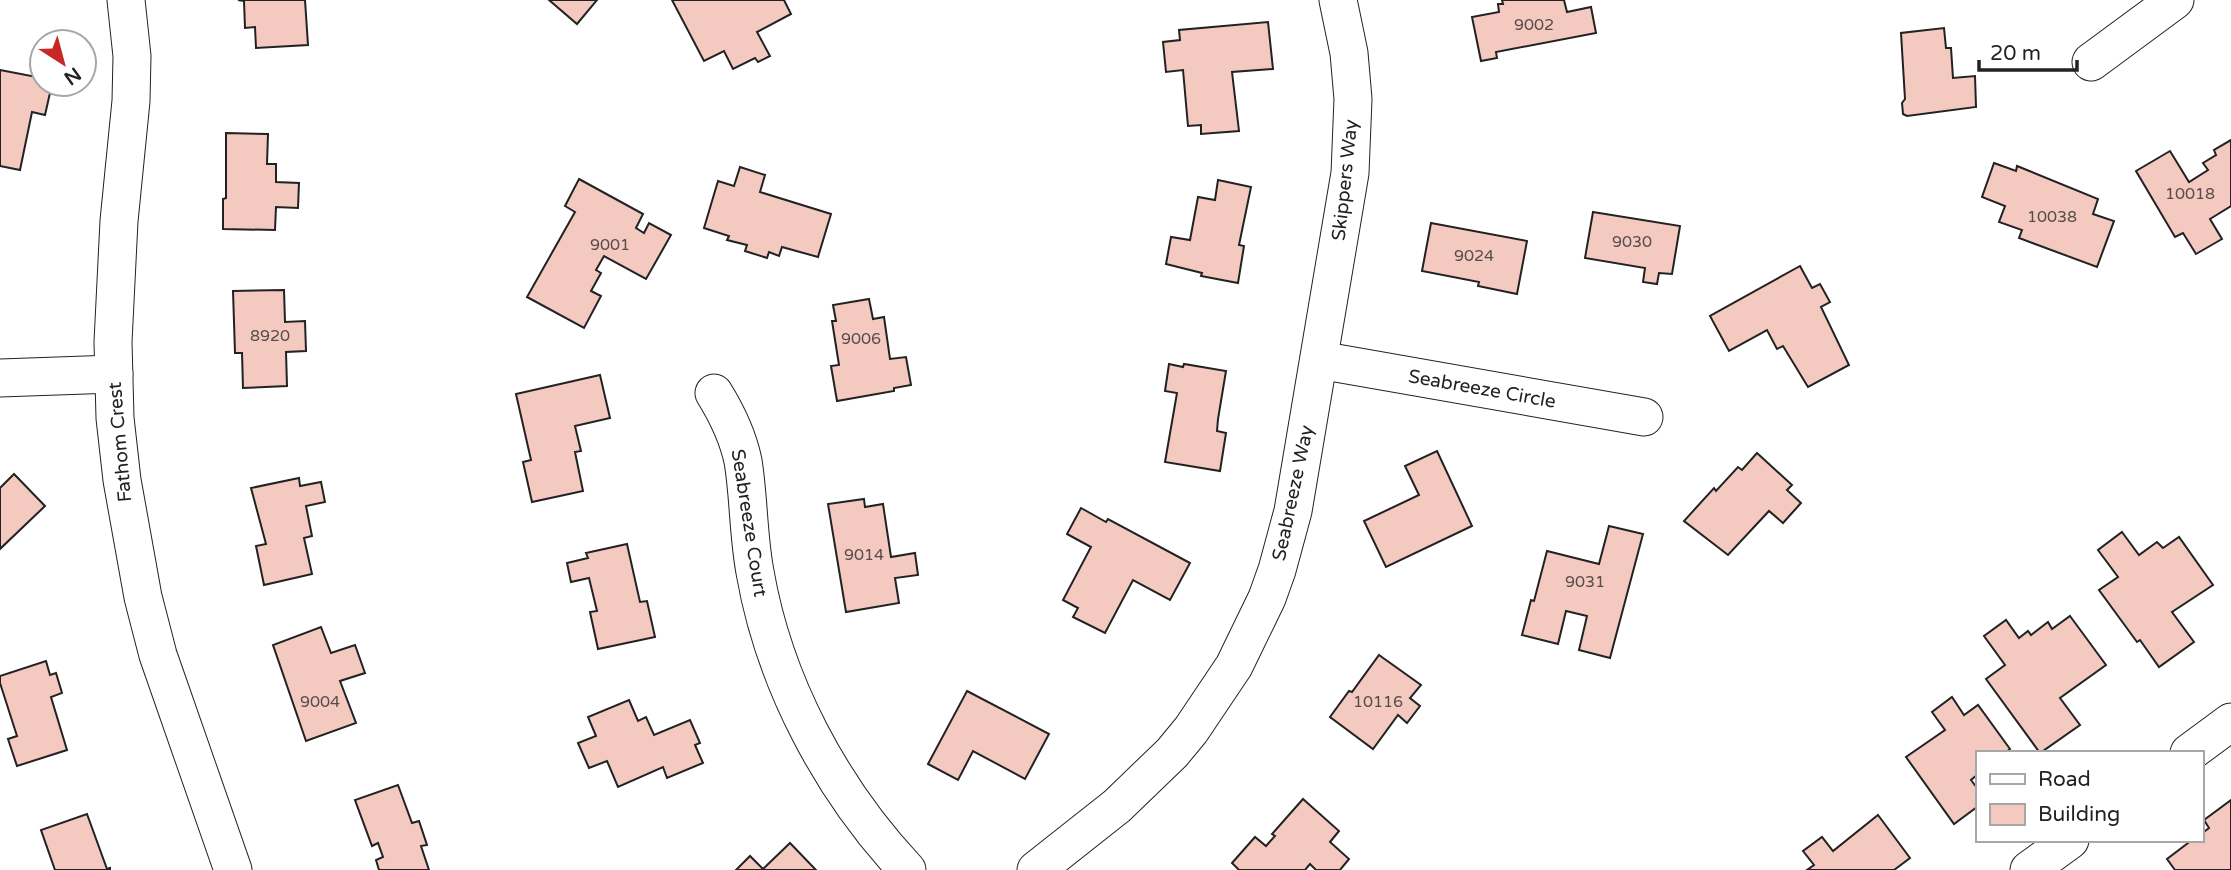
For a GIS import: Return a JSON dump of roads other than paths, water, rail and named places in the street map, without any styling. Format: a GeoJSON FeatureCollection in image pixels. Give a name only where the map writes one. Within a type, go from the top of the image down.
{"type":"FeatureCollection","features":[{"type":"Feature","properties":{"kind":"street","name":"Fathom Crest"},"geometry":{"type":"LineString","coordinates":[[127,0],[132,86],[113,312],[116,418],[122,480],[143,597],[172,699],[233,870]]}},
{"type":"Feature","properties":{"kind":"street","name":"Skippers Way"},"geometry":{"type":"LineString","coordinates":[[1319,360],[1353,144],[1349,53],[1338,0]]}},
{"type":"Feature","properties":{"kind":"street"},"geometry":{"type":"LineString","coordinates":[[2091,62],[2175,0]]}},
{"type":"Feature","properties":{"kind":"street","name":"Seabreeze Circle"},"geometry":{"type":"LineString","coordinates":[[1319,360],[1644,417]]}},
{"type":"Feature","properties":{"kind":"street","name":"Seabreeze Way"},"geometry":{"type":"LineString","coordinates":[[1036,870],[1117,806],[1172,752],[1200,718],[1234,666],[1267,598],[1286,540],[1319,360]]}},
{"type":"Feature","properties":{"kind":"street"},"geometry":{"type":"LineString","coordinates":[[0,378],[114,374]]}},
{"type":"Feature","properties":{"kind":"street","name":"Seabreeze Court"},"geometry":{"type":"LineString","coordinates":[[714,393],[728,419],[743,463],[755,574],[775,649],[792,692],[841,786],[877,836],[907,870]]}},
{"type":"Feature","properties":{"kind":"street"},"geometry":{"type":"LineString","coordinates":[[2192,751],[2231,722]]}},
{"type":"Feature","properties":{"kind":"street"},"geometry":{"type":"LineString","coordinates":[[2029,870],[2067,842]]}}]}
